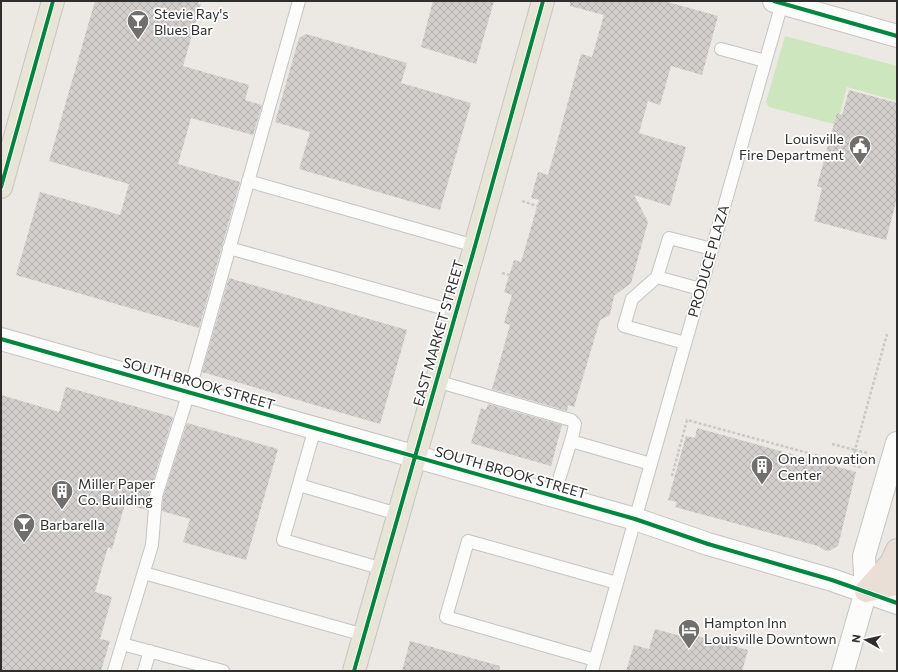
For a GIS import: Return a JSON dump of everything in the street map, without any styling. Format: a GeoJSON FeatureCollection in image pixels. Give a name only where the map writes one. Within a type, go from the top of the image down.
{"type":"FeatureCollection","features":[{"type":"Feature","properties":{"kind":"highway"},"geometry":{"type":"LineString","coordinates":[[866,591],[891,563],[897,550]]}},
{"type":"Feature","properties":{"kind":"highway"},"geometry":{"type":"LineString","coordinates":[[866,591],[897,584]]}},
{"type":"Feature","properties":{"kind":"main road"},"geometry":{"type":"LineString","coordinates":[[1,186],[54,1]]}},
{"type":"Feature","properties":{"kind":"main road","name":"EAST MARKET STREET"},"geometry":{"type":"LineString","coordinates":[[354,671],[543,1]]}},
{"type":"Feature","properties":{"kind":"street"},"geometry":{"type":"LineString","coordinates":[[778,2],[897,36]]}},
{"type":"Feature","properties":{"kind":"street","name":"SOUTH BROOK STREET"},"geometry":{"type":"LineString","coordinates":[[1,339],[635,519],[708,544],[832,580],[897,603]]}},
{"type":"Feature","properties":{"kind":"street"},"geometry":{"type":"LineString","coordinates":[[843,671],[866,591],[864,556],[897,443]]}},
{"type":"Feature","properties":{"kind":"lane"},"geometry":{"type":"LineString","coordinates":[[114,671],[152,545],[156,496],[188,392],[299,1]]}},
{"type":"Feature","properties":{"kind":"lane","name":"PRODUCE PLAZA"},"geometry":{"type":"LineString","coordinates":[[593,665],[765,61],[778,2]]}},
{"type":"Feature","properties":{"kind":"lane"},"geometry":{"type":"LineString","coordinates":[[721,49],[765,61]]}},
{"type":"Feature","properties":{"kind":"lane"},"geometry":{"type":"LineString","coordinates":[[248,181],[475,246]]}},
{"type":"Feature","properties":{"kind":"lane"},"geometry":{"type":"LineString","coordinates":[[685,343],[624,326],[632,299],[657,277],[669,238],[712,250]]}},
{"type":"Feature","properties":{"kind":"lane"},"geometry":{"type":"LineString","coordinates":[[229,248],[456,312]]}},
{"type":"Feature","properties":{"kind":"lane"},"geometry":{"type":"LineString","coordinates":[[657,277],[700,289]]}},
{"type":"Feature","properties":{"kind":"lane"},"geometry":{"type":"LineString","coordinates":[[436,381],[571,420],[575,424],[554,496]]}},
{"type":"Feature","properties":{"kind":"lane"},"geometry":{"type":"LineString","coordinates":[[315,428],[283,540],[383,569]]}},
{"type":"Feature","properties":{"kind":"lane"},"geometry":{"type":"LineString","coordinates":[[571,441],[651,464]]}},
{"type":"Feature","properties":{"kind":"lane"},"geometry":{"type":"LineString","coordinates":[[299,485],[398,514]]}},
{"type":"Feature","properties":{"kind":"lane"},"geometry":{"type":"LineString","coordinates":[[593,665],[446,617],[465,548],[468,541],[617,583]]}},
{"type":"Feature","properties":{"kind":"lane"},"geometry":{"type":"LineString","coordinates":[[144,573],[364,635]]}},
{"type":"Feature","properties":{"kind":"lane"},"geometry":{"type":"LineString","coordinates":[[122,644],[223,671]]}},
{"type":"Feature","properties":{"kind":"lane"},"geometry":{"type":"LineString","coordinates":[[144,671],[150,651]]}},
{"type":"Feature","properties":{"kind":"path"},"geometry":{"type":"LineString","coordinates":[[522,201],[537,206]]}},
{"type":"Feature","properties":{"kind":"path"},"geometry":{"type":"LineString","coordinates":[[502,273],[509,275]]}},
{"type":"Feature","properties":{"kind":"path"},"geometry":{"type":"LineString","coordinates":[[851,465],[887,334]]}},
{"type":"Feature","properties":{"kind":"path"},"geometry":{"type":"LineString","coordinates":[[672,476],[687,420],[863,468]]}},
{"type":"Feature","properties":{"kind":"path"},"geometry":{"type":"LineString","coordinates":[[832,444],[867,453]]}},
{"type":"Feature","properties":{"kind":"green space"},"geometry":{"type":"Polygon","coordinates":[[[785,36],[897,66],[897,101],[847,87],[840,114],[837,113],[834,124],[769,107],[766,102],[785,36]]]}},
{"type":"Feature","properties":{"kind":"building"},"geometry":{"type":"Polygon","coordinates":[[[95,1],[199,1],[198,4],[201,4],[183,66],[249,85],[245,100],[262,105],[253,135],[191,118],[178,164],[240,182],[199,328],[16,275],[40,192],[120,215],[129,184],[49,161],[95,1]]]}},
{"type":"Feature","properties":{"kind":"building"},"geometry":{"type":"Polygon","coordinates":[[[433,1],[494,1],[476,64],[421,47],[433,1]]]}},
{"type":"Feature","properties":{"kind":"building"},"geometry":{"type":"Polygon","coordinates":[[[570,1],[664,1],[718,16],[702,75],[671,66],[660,105],[648,101],[639,133],[686,147],[670,206],[634,195],[648,222],[631,283],[614,296],[610,315],[600,320],[574,407],[568,405],[567,411],[492,389],[510,325],[504,323],[512,295],[504,292],[514,260],[521,262],[539,200],[531,198],[538,172],[548,175],[581,54],[592,57],[604,15],[570,6],[570,1]]]}},
{"type":"Feature","properties":{"kind":"building"},"geometry":{"type":"Polygon","coordinates":[[[306,34],[407,63],[401,83],[471,103],[440,210],[299,169],[310,132],[275,122],[299,38],[306,34]]]}},
{"type":"Feature","properties":{"kind":"building","name":"Louisville Fire Department"},"geometry":{"type":"Polygon","coordinates":[[[849,90],[897,103],[897,198],[886,240],[814,221],[822,188],[817,186],[837,113],[842,115],[849,90]]]}},
{"type":"Feature","properties":{"kind":"building"},"geometry":{"type":"Polygon","coordinates":[[[229,278],[407,330],[380,424],[202,372],[229,278]]]}},
{"type":"Feature","properties":{"kind":"building"},"geometry":{"type":"Polygon","coordinates":[[[66,387],[173,417],[149,494],[147,510],[125,504],[112,549],[108,547],[95,592],[112,597],[100,639],[110,641],[101,671],[1,671],[1,395],[59,412],[66,387]]]}},
{"type":"Feature","properties":{"kind":"building"},"geometry":{"type":"Polygon","coordinates":[[[488,404],[562,425],[551,466],[471,443],[481,408],[486,410],[488,404]]]}},
{"type":"Feature","properties":{"kind":"building"},"geometry":{"type":"Polygon","coordinates":[[[187,423],[278,449],[246,560],[183,542],[190,519],[162,511],[163,497],[187,423]]]}},
{"type":"Feature","properties":{"kind":"building","name":"One Innovation Center"},"geometry":{"type":"Polygon","coordinates":[[[697,428],[856,472],[838,546],[829,551],[824,550],[818,546],[675,507],[677,502],[668,500],[686,436],[695,438],[697,428]]]}},
{"type":"Feature","properties":{"kind":"building","name":"Hampton Inn Louisville Downtown"},"geometry":{"type":"Polygon","coordinates":[[[655,629],[688,638],[689,634],[748,650],[742,671],[626,671],[634,645],[649,649],[655,629]]]}},
{"type":"Feature","properties":{"kind":"building"},"geometry":{"type":"Polygon","coordinates":[[[410,641],[500,666],[499,671],[402,671],[410,641]]]}},
{"type":"Feature","properties":{"kind":"cycle path"},"geometry":{"type":"LineString","coordinates":[[1,187],[53,1]]}},
{"type":"Feature","properties":{"kind":"cycle path"},"geometry":{"type":"LineString","coordinates":[[354,671],[543,1]]}},
{"type":"Feature","properties":{"kind":"cycle path"},"geometry":{"type":"LineString","coordinates":[[774,1],[897,36]]}},
{"type":"Feature","properties":{"kind":"cycle path"},"geometry":{"type":"LineString","coordinates":[[1,339],[635,519],[708,544],[832,580],[897,603]]}},
{"type":"Feature","properties":{"kind":"place","name":"Stevie Ray's Blues Bar"},"geometry":{"type":"Point","coordinates":[138,40]}},
{"type":"Feature","properties":{"kind":"place","name":"Louisville Fire Department"},"geometry":{"type":"Point","coordinates":[860,166]}},
{"type":"Feature","properties":{"kind":"place","name":"One Innovation Center"},"geometry":{"type":"Point","coordinates":[762,486]}},
{"type":"Feature","properties":{"kind":"place","name":"Miller Paper Co. Building"},"geometry":{"type":"Point","coordinates":[62,510]}},
{"type":"Feature","properties":{"kind":"place","name":"Barbarella"},"geometry":{"type":"Point","coordinates":[24,544]}},
{"type":"Feature","properties":{"kind":"place","name":"Hampton Inn Louisville Downtown"},"geometry":{"type":"Point","coordinates":[689,650]}}]}
